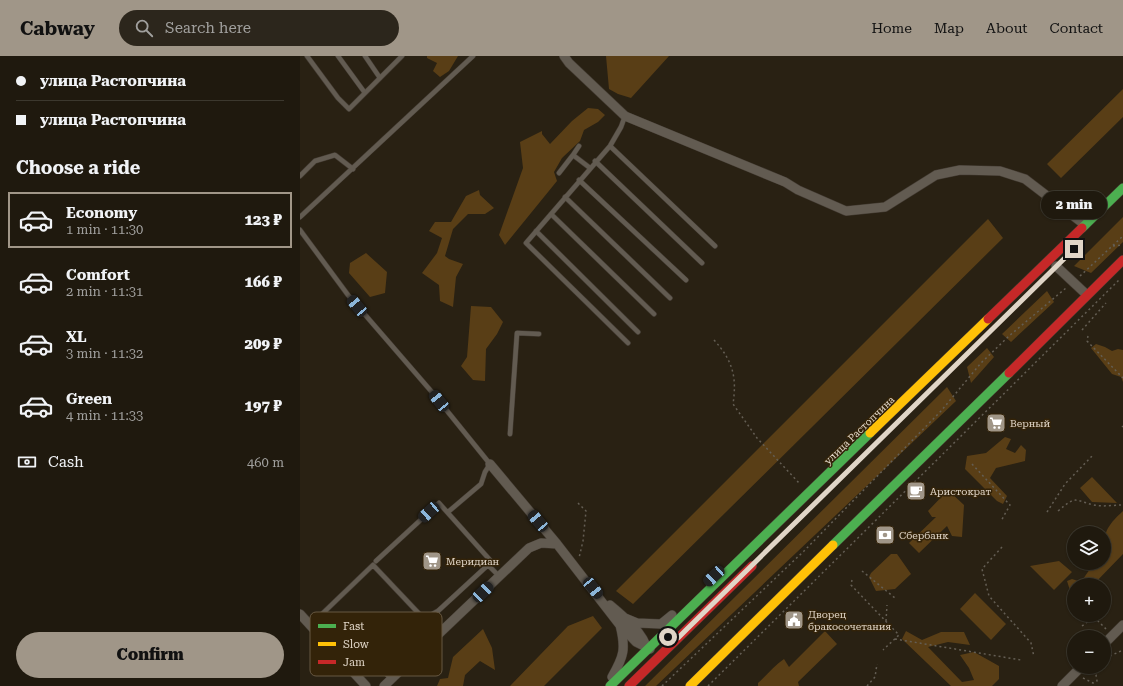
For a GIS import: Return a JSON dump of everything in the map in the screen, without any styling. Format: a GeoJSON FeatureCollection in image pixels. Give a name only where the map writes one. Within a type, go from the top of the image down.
{"type":"FeatureCollection","features":[{"type":"Feature","properties":{"kind":"main road","name":"улица Растопчина"},"geometry":{"type":"LineString","coordinates":[[1045,277],[1123,188]]}},
{"type":"Feature","properties":{"kind":"main road","name":"улица Растопчина"},"geometry":{"type":"LineString","coordinates":[[610,686],[648,649],[663,629],[744,557],[1088,229]]}},
{"type":"Feature","properties":{"kind":"main road"},"geometry":{"type":"LineString","coordinates":[[690,686],[1123,260]]}},
{"type":"Feature","properties":{"kind":"main road"},"geometry":{"type":"LineString","coordinates":[[629,686],[759,559]]}},
{"type":"Feature","properties":{"kind":"street"},"geometry":{"type":"LineString","coordinates":[[564,56],[569,63],[625,116],[785,182],[798,190],[846,211],[885,206],[936,175],[960,170],[1000,171],[1025,179],[1088,229]]}},
{"type":"Feature","properties":{"kind":"street"},"geometry":{"type":"LineString","coordinates":[[1056,266],[1087,295]]}},
{"type":"Feature","properties":{"kind":"street"},"geometry":{"type":"LineString","coordinates":[[490,464],[601,598],[622,621],[636,642],[648,649],[658,650],[670,645]]}},
{"type":"Feature","properties":{"kind":"street"},"geometry":{"type":"LineString","coordinates":[[442,630],[541,536],[544,528]]}},
{"type":"Feature","properties":{"kind":"street"},"geometry":{"type":"LineString","coordinates":[[528,548],[541,543],[557,544]]}},
{"type":"Feature","properties":{"kind":"street"},"geometry":{"type":"LineString","coordinates":[[300,614],[310,625]]}},
{"type":"Feature","properties":{"kind":"street"},"geometry":{"type":"LineString","coordinates":[[622,621],[663,629],[668,637],[678,638]]}},
{"type":"Feature","properties":{"kind":"street"},"geometry":{"type":"LineString","coordinates":[[606,686],[623,656],[625,646],[622,621]]}},
{"type":"Feature","properties":{"kind":"street"},"geometry":{"type":"LineString","coordinates":[[1113,635],[1123,624]]}},
{"type":"Feature","properties":{"kind":"street"},"geometry":{"type":"LineString","coordinates":[[639,676],[646,659],[648,649]]}},
{"type":"Feature","properties":{"kind":"street"},"geometry":{"type":"LineString","coordinates":[[1062,686],[1074,674]]}},
{"type":"Feature","properties":{"kind":"street"},"geometry":{"type":"LineString","coordinates":[[357,676],[366,686]]}},
{"type":"Feature","properties":{"kind":"street"},"geometry":{"type":"LineString","coordinates":[[384,686],[394,676]]}},
{"type":"Feature","properties":{"kind":"lane"},"geometry":{"type":"LineString","coordinates":[[307,56],[338,98],[349,110],[402,56]]}},
{"type":"Feature","properties":{"kind":"lane"},"geometry":{"type":"LineString","coordinates":[[338,56],[365,93]]}},
{"type":"Feature","properties":{"kind":"lane"},"geometry":{"type":"LineString","coordinates":[[365,56],[380,78]]}},
{"type":"Feature","properties":{"kind":"lane"},"geometry":{"type":"LineString","coordinates":[[393,56],[397,62]]}},
{"type":"Feature","properties":{"kind":"lane"},"geometry":{"type":"LineString","coordinates":[[300,217],[473,56]]}},
{"type":"Feature","properties":{"kind":"lane"},"geometry":{"type":"LineString","coordinates":[[625,116],[621,127],[610,146],[595,161],[526,243],[628,343]]}},
{"type":"Feature","properties":{"kind":"lane"},"geometry":{"type":"LineString","coordinates":[[559,173],[579,146]]}},
{"type":"Feature","properties":{"kind":"lane"},"geometry":{"type":"LineString","coordinates":[[610,146],[715,246]]}},
{"type":"Feature","properties":{"kind":"lane"},"geometry":{"type":"LineString","coordinates":[[300,176],[314,161],[335,155],[353,169]]}},
{"type":"Feature","properties":{"kind":"lane"},"geometry":{"type":"LineString","coordinates":[[572,155],[590,168]]}},
{"type":"Feature","properties":{"kind":"lane"},"geometry":{"type":"LineString","coordinates":[[595,161],[702,263]]}},
{"type":"Feature","properties":{"kind":"lane"},"geometry":{"type":"LineString","coordinates":[[579,180],[686,280]]}},
{"type":"Feature","properties":{"kind":"lane"},"geometry":{"type":"LineString","coordinates":[[565,197],[670,298]]}},
{"type":"Feature","properties":{"kind":"lane"},"geometry":{"type":"LineString","coordinates":[[551,214],[654,314]]}},
{"type":"Feature","properties":{"kind":"lane"},"geometry":{"type":"LineString","coordinates":[[300,230],[348,296],[431,391],[490,464],[485,472],[481,484],[448,512]]}},
{"type":"Feature","properties":{"kind":"lane"},"geometry":{"type":"LineString","coordinates":[[536,232],[638,332]]}},
{"type":"Feature","properties":{"kind":"lane"},"geometry":{"type":"LineString","coordinates":[[510,434],[517,333],[539,334]]}},
{"type":"Feature","properties":{"kind":"lane"},"geometry":{"type":"LineString","coordinates":[[376,561],[439,503],[490,560],[488,565],[436,612]]}},
{"type":"Feature","properties":{"kind":"lane"},"geometry":{"type":"LineString","coordinates":[[324,612],[373,565],[421,612]]}},
{"type":"Feature","properties":{"kind":"lane"},"geometry":{"type":"LineString","coordinates":[[488,565],[499,576]]}},
{"type":"Feature","properties":{"kind":"lane"},"geometry":{"type":"LineString","coordinates":[[388,676],[391,679]]}},
{"type":"Feature","properties":{"kind":"path"},"geometry":{"type":"LineString","coordinates":[[662,686],[804,551],[941,411],[981,363],[1009,336],[1073,282],[1123,236]]}},
{"type":"Feature","properties":{"kind":"path"},"geometry":{"type":"LineString","coordinates":[[1113,246],[1123,245]]}},
{"type":"Feature","properties":{"kind":"path"},"geometry":{"type":"LineString","coordinates":[[708,686],[1123,276]]}},
{"type":"Feature","properties":{"kind":"path"},"geometry":{"type":"LineString","coordinates":[[1082,330],[1106,303]]}},
{"type":"Feature","properties":{"kind":"path"},"geometry":{"type":"LineString","coordinates":[[1088,336],[1087,340],[1123,378]]}},
{"type":"Feature","properties":{"kind":"path"},"geometry":{"type":"LineString","coordinates":[[714,340],[732,367],[736,386],[733,404],[757,438],[809,494]]}},
{"type":"Feature","properties":{"kind":"path"},"geometry":{"type":"LineString","coordinates":[[1047,512],[1065,484],[1094,454]]}},
{"type":"Feature","properties":{"kind":"path"},"geometry":{"type":"LineString","coordinates":[[972,464],[1010,505],[1001,521]]}},
{"type":"Feature","properties":{"kind":"path"},"geometry":{"type":"LineString","coordinates":[[1058,511],[1069,502],[1078,499],[1095,505],[1123,505]]}},
{"type":"Feature","properties":{"kind":"path"},"geometry":{"type":"LineString","coordinates":[[576,568],[584,541],[586,511],[578,503]]}},
{"type":"Feature","properties":{"kind":"path"},"geometry":{"type":"LineString","coordinates":[[1002,548],[982,569],[982,575],[990,596],[1031,643],[1034,657]]}},
{"type":"Feature","properties":{"kind":"path"},"geometry":{"type":"LineString","coordinates":[[862,571],[895,598]]}},
{"type":"Feature","properties":{"kind":"path"},"geometry":{"type":"LineString","coordinates":[[852,580],[851,585],[899,635],[882,650]]}},
{"type":"Feature","properties":{"kind":"path"},"geometry":{"type":"LineString","coordinates":[[886,621],[887,605]]}},
{"type":"Feature","properties":{"kind":"path"},"geometry":{"type":"LineString","coordinates":[[1082,626],[1094,617],[1113,635]]}},
{"type":"Feature","properties":{"kind":"path"},"geometry":{"type":"LineString","coordinates":[[895,639],[1021,660]]}},
{"type":"Feature","properties":{"kind":"path"},"geometry":{"type":"LineString","coordinates":[[1111,656],[1123,650]]}},
{"type":"Feature","properties":{"kind":"path"},"geometry":{"type":"LineString","coordinates":[[866,686],[875,677],[877,664]]}},
{"type":"Feature","properties":{"kind":"path"},"geometry":{"type":"LineString","coordinates":[[1074,674],[1093,683],[1097,681],[1095,674]]}},
{"type":"Feature","properties":{"kind":"shaded area"},"geometry":{"type":"Polygon","coordinates":[[[427,56],[458,56],[449,71],[440,77],[433,71],[437,63],[427,58],[427,56]]]}},
{"type":"Feature","properties":{"kind":"shaded area"},"geometry":{"type":"Polygon","coordinates":[[[606,56],[669,56],[631,98],[618,94],[609,89],[606,56]]]}},
{"type":"Feature","properties":{"kind":"shaded area"},"geometry":{"type":"Polygon","coordinates":[[[1123,89],[1123,117],[1061,178],[1047,164],[1123,89]]]}},
{"type":"Feature","properties":{"kind":"shaded area"},"geometry":{"type":"Polygon","coordinates":[[[588,108],[598,109],[605,115],[598,122],[584,130],[580,141],[562,158],[554,172],[557,181],[505,245],[499,235],[523,168],[520,142],[542,131],[542,134],[550,144],[572,121],[588,108]]]}},
{"type":"Feature","properties":{"kind":"shaded area"},"geometry":{"type":"Polygon","coordinates":[[[479,190],[480,195],[494,208],[485,214],[468,214],[453,229],[445,256],[463,264],[456,277],[453,307],[440,301],[439,285],[422,273],[437,253],[442,238],[429,231],[435,222],[451,222],[466,196],[479,190]]]}},
{"type":"Feature","properties":{"kind":"shaded area"},"geometry":{"type":"Polygon","coordinates":[[[1123,217],[1123,242],[1091,273],[1074,266],[1123,217]]]}},
{"type":"Feature","properties":{"kind":"shaded area"},"geometry":{"type":"Polygon","coordinates":[[[988,219],[1003,238],[633,604],[616,591],[988,219]]]}},
{"type":"Feature","properties":{"kind":"shaded area"},"geometry":{"type":"Polygon","coordinates":[[[366,253],[387,272],[385,293],[370,297],[349,273],[350,263],[366,253]]]}},
{"type":"Feature","properties":{"kind":"shaded area"},"geometry":{"type":"Polygon","coordinates":[[[1047,291],[1054,302],[1011,342],[1002,334],[1047,291]]]}},
{"type":"Feature","properties":{"kind":"shaded area"},"geometry":{"type":"Polygon","coordinates":[[[471,306],[491,307],[503,322],[497,334],[486,349],[485,381],[473,380],[461,366],[467,357],[471,306]]]}},
{"type":"Feature","properties":{"kind":"shaded area"},"geometry":{"type":"Polygon","coordinates":[[[1096,344],[1112,351],[1118,349],[1123,350],[1123,382],[1121,377],[1112,374],[1091,348],[1096,344]]]}},
{"type":"Feature","properties":{"kind":"shaded area"},"geometry":{"type":"Polygon","coordinates":[[[987,348],[994,357],[971,383],[967,367],[987,348]]]}},
{"type":"Feature","properties":{"kind":"shaded area"},"geometry":{"type":"Polygon","coordinates":[[[947,387],[956,401],[656,686],[645,686],[947,387]]]}},
{"type":"Feature","properties":{"kind":"shaded area"},"geometry":{"type":"Polygon","coordinates":[[[1005,437],[1011,439],[1006,449],[1015,453],[1021,445],[1026,450],[1025,461],[996,468],[990,478],[1007,496],[1003,504],[997,501],[965,469],[967,456],[986,453],[1005,437]]]}},
{"type":"Feature","properties":{"kind":"shaded area"},"geometry":{"type":"Polygon","coordinates":[[[1092,477],[1117,503],[1092,502],[1080,488],[1092,477]]]}},
{"type":"Feature","properties":{"kind":"shaded area"},"geometry":{"type":"Polygon","coordinates":[[[948,490],[964,505],[962,537],[952,536],[947,526],[919,553],[909,543],[936,517],[932,517],[928,511],[948,490]]]}},
{"type":"Feature","properties":{"kind":"shaded area"},"geometry":{"type":"Polygon","coordinates":[[[1123,511],[1123,554],[1111,566],[1111,526],[1110,526],[1123,511]]]}},
{"type":"Feature","properties":{"kind":"shaded area"},"geometry":{"type":"Polygon","coordinates":[[[891,554],[897,554],[911,574],[895,589],[876,591],[869,577],[871,573],[891,554]]]}},
{"type":"Feature","properties":{"kind":"shaded area"},"geometry":{"type":"Polygon","coordinates":[[[1059,561],[1067,568],[1067,570],[1072,572],[1054,590],[1030,566],[1059,561]]]}},
{"type":"Feature","properties":{"kind":"shaded area"},"geometry":{"type":"Polygon","coordinates":[[[1089,570],[1108,570],[1100,578],[1084,578],[1089,570]]]}},
{"type":"Feature","properties":{"kind":"shaded area"},"geometry":{"type":"Polygon","coordinates":[[[975,593],[1006,624],[991,640],[960,609],[975,593]]]}},
{"type":"Feature","properties":{"kind":"shaded area"},"geometry":{"type":"Polygon","coordinates":[[[593,616],[602,628],[544,686],[510,686],[568,626],[593,616]]]}},
{"type":"Feature","properties":{"kind":"shaded area"},"geometry":{"type":"Polygon","coordinates":[[[483,629],[492,648],[495,670],[480,661],[465,675],[463,686],[437,686],[440,679],[448,678],[453,657],[483,629]]]}},
{"type":"Feature","properties":{"kind":"shaded area"},"geometry":{"type":"Polygon","coordinates":[[[825,631],[837,644],[798,682],[799,686],[758,686],[758,683],[784,659],[789,667],[825,631]]]}},
{"type":"Feature","properties":{"kind":"shaded area"},"geometry":{"type":"Polygon","coordinates":[[[906,631],[922,640],[941,632],[964,632],[970,645],[948,642],[928,647],[962,682],[974,680],[969,668],[960,655],[974,652],[999,666],[999,679],[992,686],[951,686],[902,639],[906,631]]]}},
{"type":"Feature","properties":{"kind":"traffic: fast"},"geometry":{"type":"LineString","coordinates":[[1082,228],[1123,188]]}},
{"type":"Feature","properties":{"kind":"traffic: fast"},"geometry":{"type":"LineString","coordinates":[[833,545],[1009,373]]}},
{"type":"Feature","properties":{"kind":"traffic: fast"},"geometry":{"type":"LineString","coordinates":[[610,686],[870,433]]}},
{"type":"Feature","properties":{"kind":"traffic: slow"},"geometry":{"type":"LineString","coordinates":[[870,433],[988,319]]}},
{"type":"Feature","properties":{"kind":"traffic: slow"},"geometry":{"type":"LineString","coordinates":[[690,686],[833,545]]}},
{"type":"Feature","properties":{"kind":"traffic: jam"},"geometry":{"type":"LineString","coordinates":[[988,319],[1082,228]]}},
{"type":"Feature","properties":{"kind":"traffic: jam"},"geometry":{"type":"LineString","coordinates":[[1009,373],[1123,260]]}},
{"type":"Feature","properties":{"kind":"traffic: jam"},"geometry":{"type":"LineString","coordinates":[[629,686],[752,566]]}},
{"type":"Feature","properties":{"kind":"place","name":"Верный"},"geometry":{"type":"Point","coordinates":[996,423]}},
{"type":"Feature","properties":{"kind":"place","name":"Аристократ"},"geometry":{"type":"Point","coordinates":[916,491]}},
{"type":"Feature","properties":{"kind":"place","name":"Сбербанк"},"geometry":{"type":"Point","coordinates":[885,535]}},
{"type":"Feature","properties":{"kind":"place","name":"Меридиан"},"geometry":{"type":"Point","coordinates":[432,561]}},
{"type":"Feature","properties":{"kind":"place","name":"Дворец бракосочетания"},"geometry":{"type":"Point","coordinates":[794,620]}},
{"type":"Feature","properties":{"kind":"route"},"geometry":{"type":"LineString","coordinates":[[668,637],[678,638],[1074,249]]}}]}
